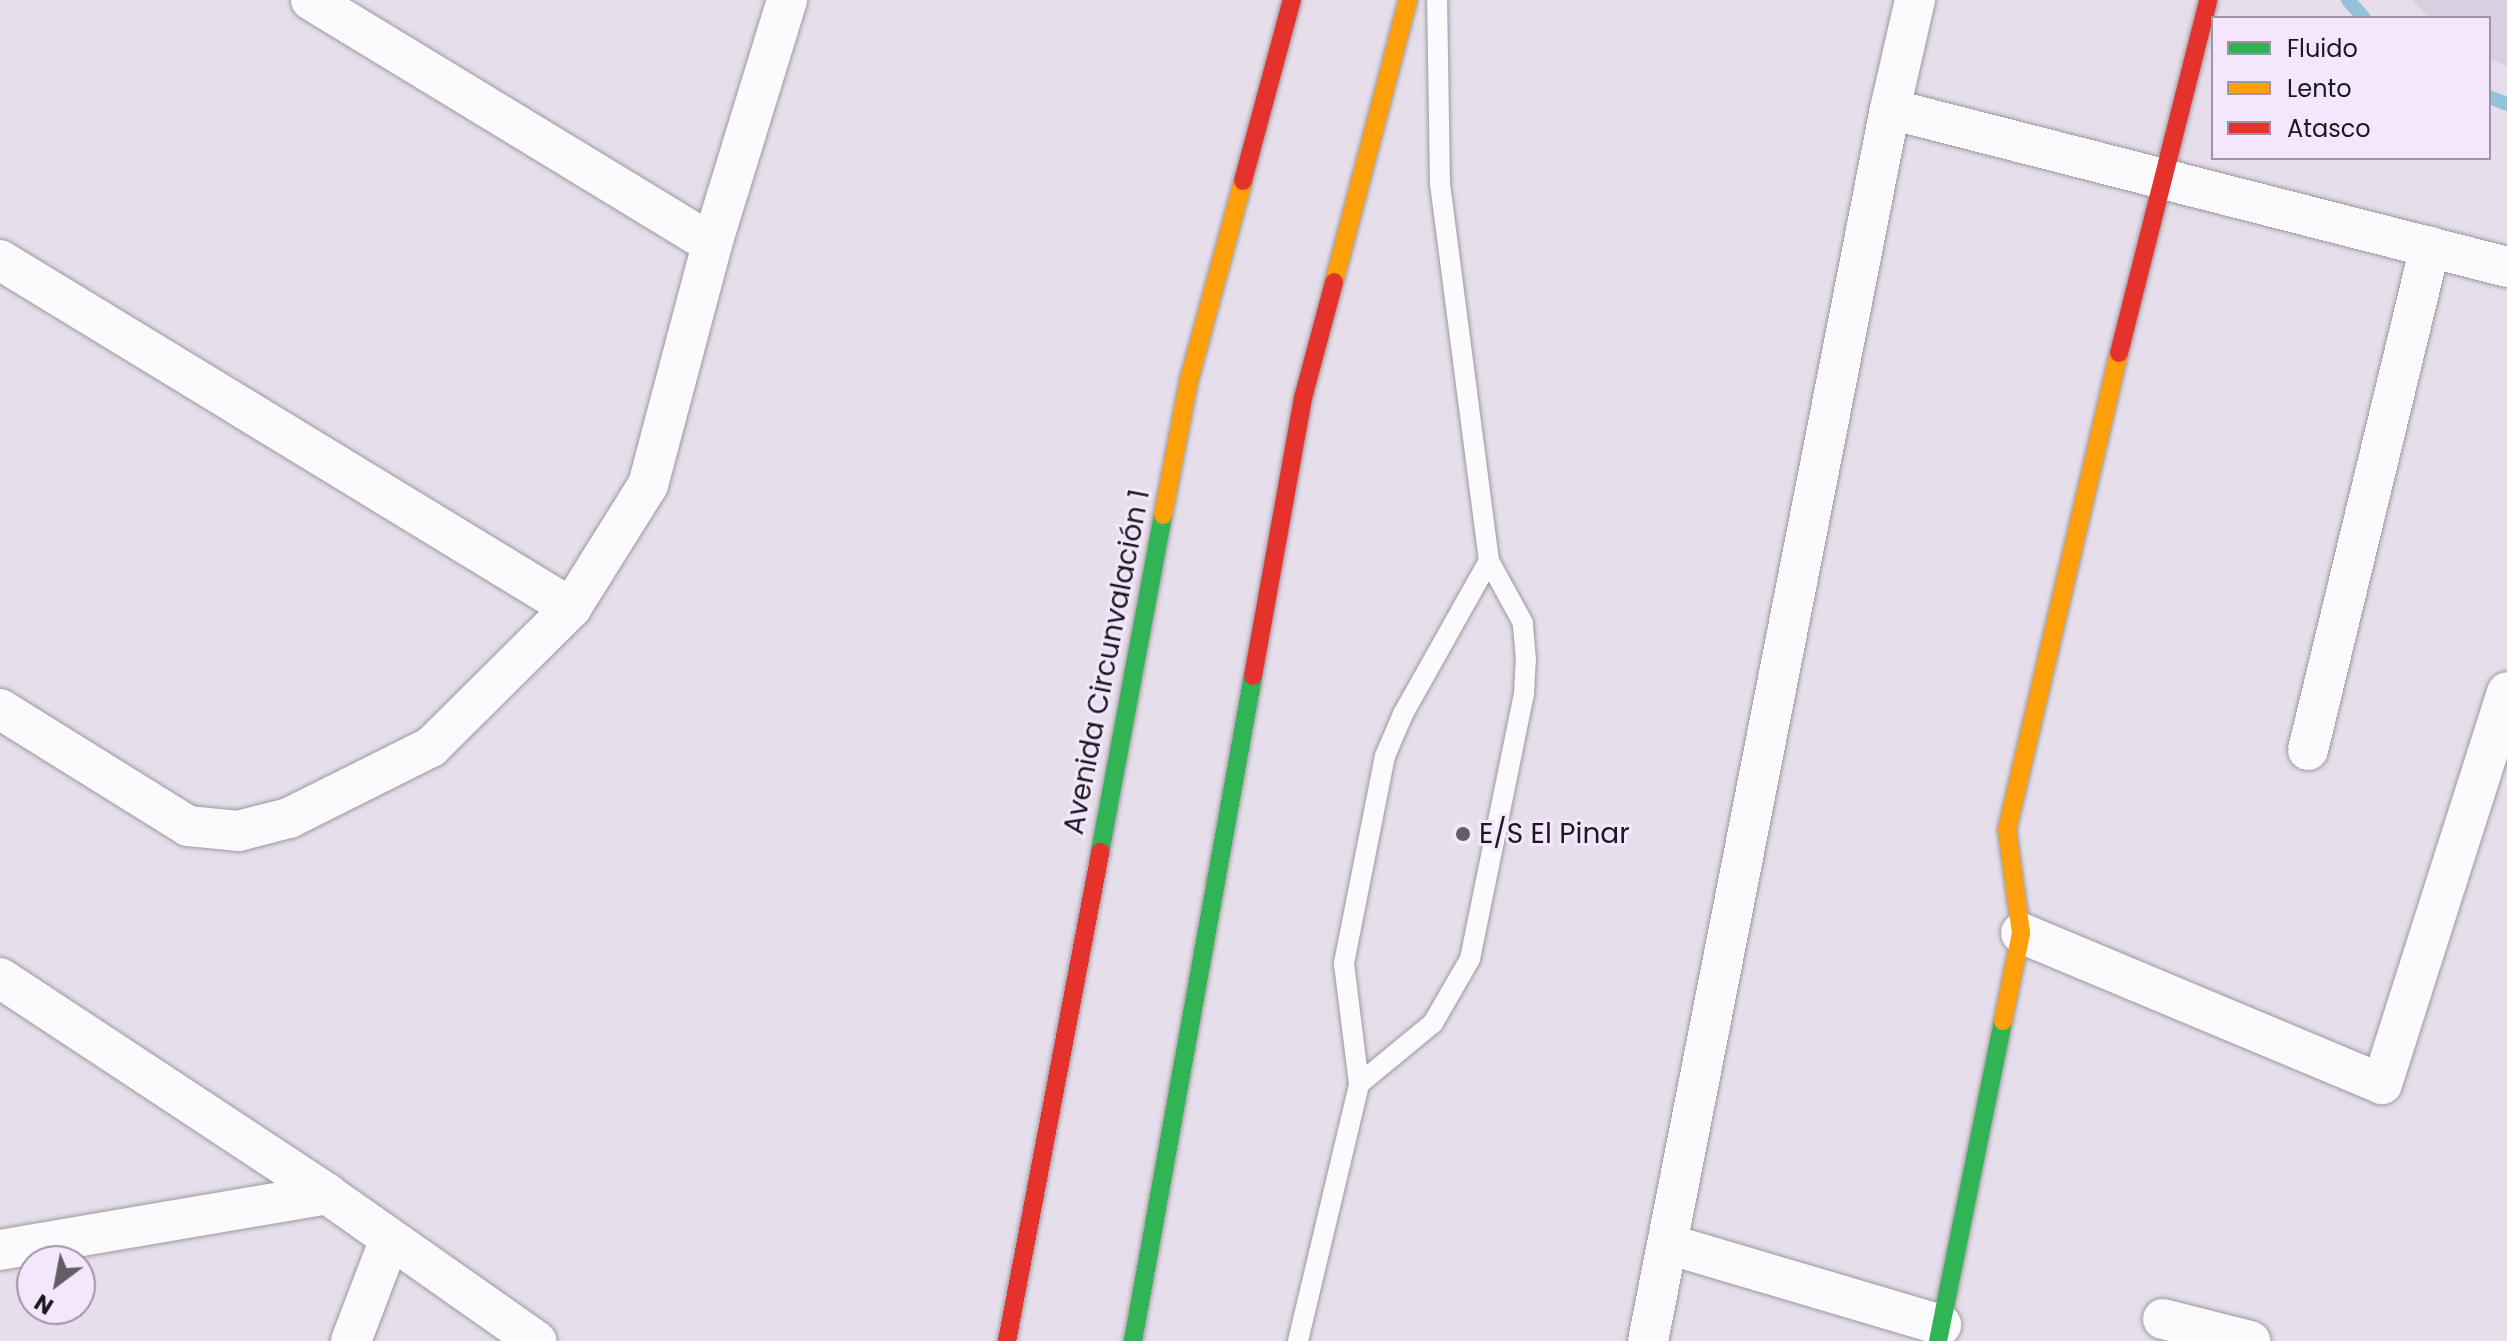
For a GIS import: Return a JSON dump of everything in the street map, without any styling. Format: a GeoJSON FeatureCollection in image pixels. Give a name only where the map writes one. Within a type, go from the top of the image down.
{"type":"FeatureCollection","features":[{"type":"Feature","properties":{"kind":"main road","name":"Avenida Circunvalación 1"},"geometry":{"type":"LineString","coordinates":[[1007,1341],[1189,380],[1292,0]]}},
{"type":"Feature","properties":{"kind":"main road"},"geometry":{"type":"LineString","coordinates":[[1133,1341],[1303,398],[1408,0]]}},
{"type":"Feature","properties":{"kind":"main road"},"geometry":{"type":"LineString","coordinates":[[1939,1333],[2021,933],[2007,830],[2160,181],[2208,0]]}},
{"type":"Feature","properties":{"kind":"street"},"geometry":{"type":"LineString","coordinates":[[311,0],[712,244]]}},
{"type":"Feature","properties":{"kind":"street"},"geometry":{"type":"LineString","coordinates":[[0,709],[188,826],[238,831],[289,818],[431,747],[571,608],[648,485],[712,244],[787,0]]}},
{"type":"Feature","properties":{"kind":"street"},"geometry":{"type":"LineString","coordinates":[[1648,1341],[1890,109],[1915,0]]}},
{"type":"Feature","properties":{"kind":"street"},"geometry":{"type":"LineString","coordinates":[[1890,109],[2160,181],[2507,267]]}},
{"type":"Feature","properties":{"kind":"street"},"geometry":{"type":"LineString","coordinates":[[2308,750],[2430,247]]}},
{"type":"Feature","properties":{"kind":"street"},"geometry":{"type":"LineString","coordinates":[[0,260],[571,608]]}},
{"type":"Feature","properties":{"kind":"street"},"geometry":{"type":"LineString","coordinates":[[2021,933],[2382,1084],[2492,789],[2507,692]]}},
{"type":"Feature","properties":{"kind":"street"},"geometry":{"type":"LineString","coordinates":[[0,978],[327,1194],[536,1341]]}},
{"type":"Feature","properties":{"kind":"street"},"geometry":{"type":"LineString","coordinates":[[0,1250],[327,1194]]}},
{"type":"Feature","properties":{"kind":"street"},"geometry":{"type":"LineString","coordinates":[[351,1341],[390,1239]]}},
{"type":"Feature","properties":{"kind":"street"},"geometry":{"type":"LineString","coordinates":[[1668,1244],[1939,1333]]}},
{"type":"Feature","properties":{"kind":"street"},"geometry":{"type":"LineString","coordinates":[[2163,1319],[2250,1341]]}},
{"type":"Feature","properties":{"kind":"lane"},"geometry":{"type":"LineString","coordinates":[[1359,1084],[1433,1023],[1470,959],[1524,694],[1526,660],[1523,623],[1489,561],[1440,184],[1437,0]]}},
{"type":"Feature","properties":{"kind":"lane"},"geometry":{"type":"LineString","coordinates":[[1298,1341],[1359,1084],[1344,963],[1385,756],[1403,714],[1489,561]]}},
{"type":"Feature","properties":{"kind":"shaded area"},"geometry":{"type":"Polygon","coordinates":[[[2412,0],[2507,0],[2507,67],[2491,59],[2491,16],[2427,16],[2412,0]]]}},
{"type":"Feature","properties":{"kind":"waterway"},"geometry":{"type":"LineString","coordinates":[[2348,0],[2362,16]]}},
{"type":"Feature","properties":{"kind":"waterway"},"geometry":{"type":"LineString","coordinates":[[2491,98],[2507,104]]}},
{"type":"Feature","properties":{"kind":"traffic: fast"},"geometry":{"type":"LineString","coordinates":[[1100,852],[1163,515]]}},
{"type":"Feature","properties":{"kind":"traffic: fast"},"geometry":{"type":"LineString","coordinates":[[1133,1341],[1253,676]]}},
{"type":"Feature","properties":{"kind":"traffic: fast"},"geometry":{"type":"LineString","coordinates":[[1938,1341],[2003,1021]]}},
{"type":"Feature","properties":{"kind":"traffic: slow"},"geometry":{"type":"LineString","coordinates":[[1334,282],[1408,0]]}},
{"type":"Feature","properties":{"kind":"traffic: slow"},"geometry":{"type":"LineString","coordinates":[[1163,515],[1189,380],[1243,181]]}},
{"type":"Feature","properties":{"kind":"traffic: slow"},"geometry":{"type":"LineString","coordinates":[[2003,1021],[2021,933],[2007,830],[2119,353]]}},
{"type":"Feature","properties":{"kind":"traffic: jam"},"geometry":{"type":"LineString","coordinates":[[1243,181],[1292,0]]}},
{"type":"Feature","properties":{"kind":"traffic: jam"},"geometry":{"type":"LineString","coordinates":[[2119,353],[2208,0]]}},
{"type":"Feature","properties":{"kind":"traffic: jam"},"geometry":{"type":"LineString","coordinates":[[1253,676],[1303,398],[1334,282]]}},
{"type":"Feature","properties":{"kind":"traffic: jam"},"geometry":{"type":"LineString","coordinates":[[1007,1341],[1100,852]]}},
{"type":"Feature","properties":{"kind":"place","name":"E/S El Pinar"},"geometry":{"type":"Point","coordinates":[1463,834]}}]}
